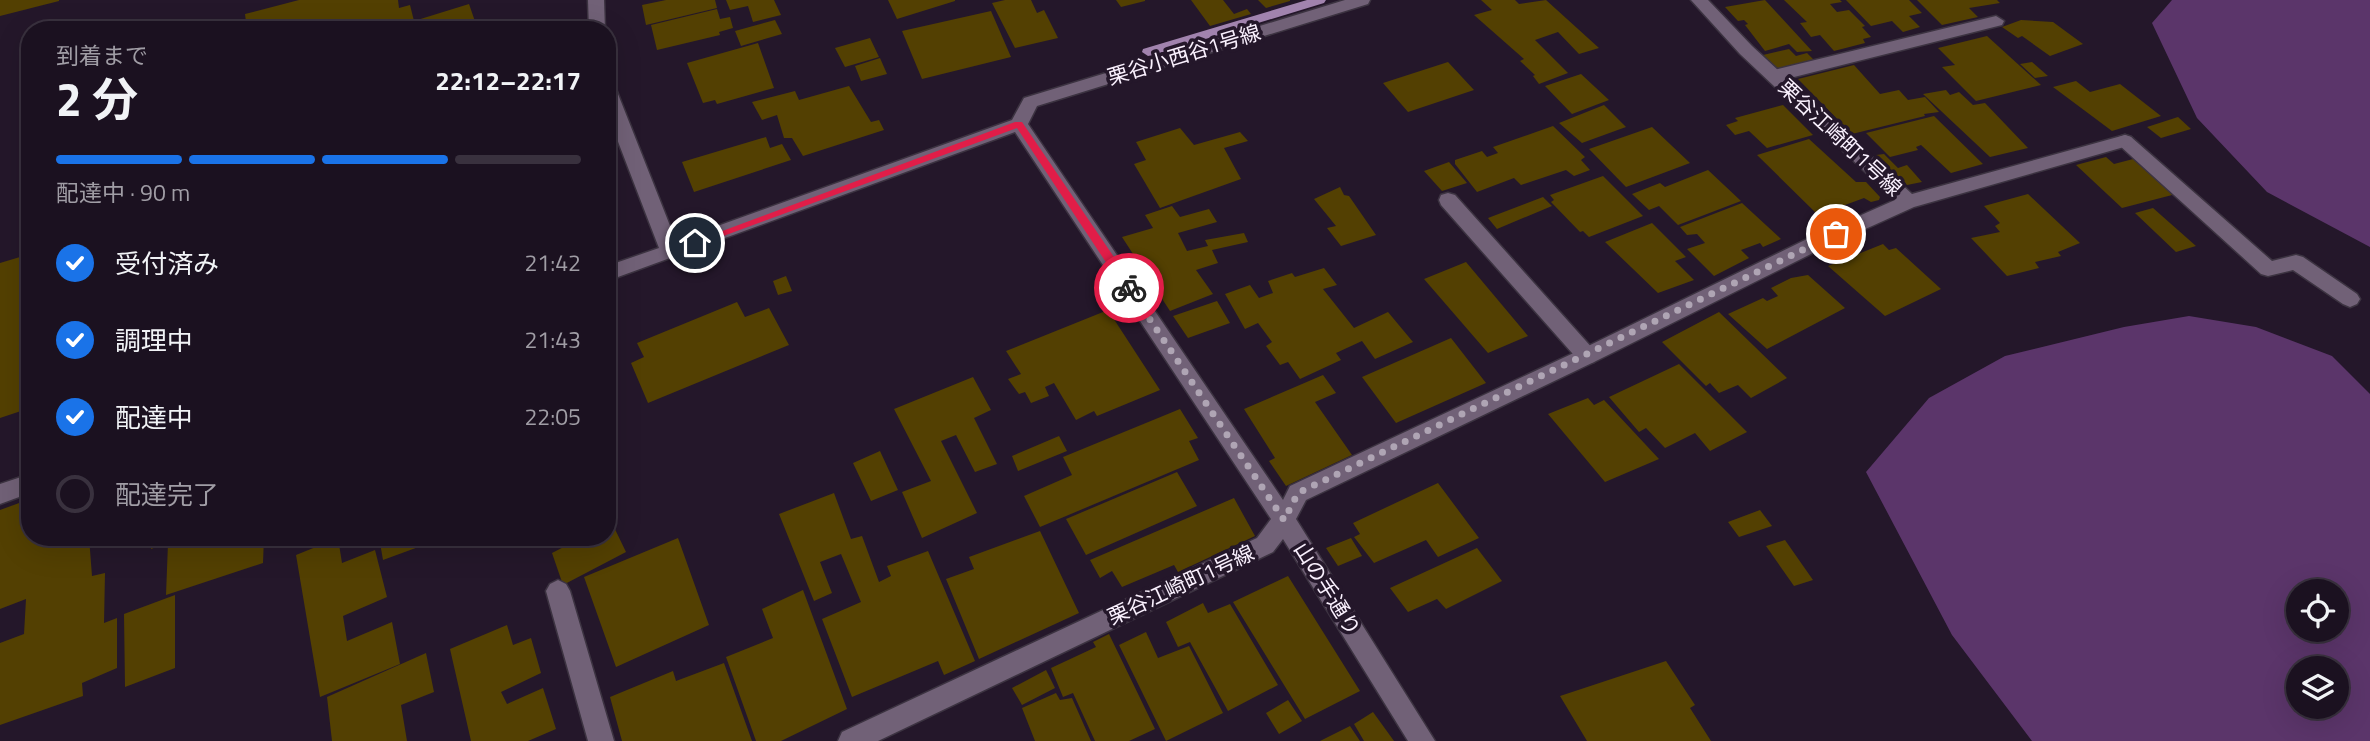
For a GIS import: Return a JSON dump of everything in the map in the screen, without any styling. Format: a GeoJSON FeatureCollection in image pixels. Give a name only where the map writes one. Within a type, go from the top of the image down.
{"type":"FeatureCollection","features":[{"type":"Feature","properties":{"kind":"street"},"geometry":{"type":"LineString","coordinates":[[596,0],[597,21]]}},
{"type":"Feature","properties":{"kind":"street","name":"栗谷小西谷1号線"},"geometry":{"type":"LineString","coordinates":[[1019,124],[1030,102],[1362,0]]}},
{"type":"Feature","properties":{"kind":"street","name":"栗谷江崎町1号線"},"geometry":{"type":"LineString","coordinates":[[851,741],[1265,545],[1284,520],[1298,493],[1587,356],[1812,245],[1908,202],[1774,76],[1699,0]]}},
{"type":"Feature","properties":{"kind":"street"},"geometry":{"type":"LineString","coordinates":[[1774,76],[1996,21]]}},
{"type":"Feature","properties":{"kind":"street"},"geometry":{"type":"LineString","coordinates":[[616,112],[670,252]]}},
{"type":"Feature","properties":{"kind":"street"},"geometry":{"type":"LineString","coordinates":[[616,271],[1019,124]]}},
{"type":"Feature","properties":{"kind":"street","name":"山の手通り"},"geometry":{"type":"LineString","coordinates":[[1019,124],[1284,520],[1422,741]]}},
{"type":"Feature","properties":{"kind":"street"},"geometry":{"type":"LineString","coordinates":[[1908,202],[2125,141],[2268,269],[2296,262],[2350,299]]}},
{"type":"Feature","properties":{"kind":"street"},"geometry":{"type":"LineString","coordinates":[[1448,200],[1587,356]]}},
{"type":"Feature","properties":{"kind":"street"},"geometry":{"type":"LineString","coordinates":[[0,494],[21,486]]}},
{"type":"Feature","properties":{"kind":"street"},"geometry":{"type":"LineString","coordinates":[[558,591],[601,741]]}},
{"type":"Feature","properties":{"kind":"shaded area"},"geometry":{"type":"Polygon","coordinates":[[[2172,0],[2370,0],[2370,247],[2267,192],[2197,118],[2152,23],[2172,0]]]}},
{"type":"Feature","properties":{"kind":"shaded area"},"geometry":{"type":"Polygon","coordinates":[[[2189,316],[2256,327],[2332,356],[2370,394],[2370,741],[2032,741],[1952,635],[1866,472],[1929,398],[2005,356],[2124,327],[2189,316]]]}},
{"type":"Feature","properties":{"kind":"building"},"geometry":{"type":"Polygon","coordinates":[[[0,0],[59,0],[59,1],[0,16],[0,0]]]}},
{"type":"Feature","properties":{"kind":"building"},"geometry":{"type":"Polygon","coordinates":[[[299,0],[398,0],[399,8],[410,5],[414,21],[246,21],[245,14],[299,0]]]}},
{"type":"Feature","properties":{"kind":"building"},"geometry":{"type":"Polygon","coordinates":[[[666,0],[715,0],[717,8],[646,25],[642,5],[666,0]]]}},
{"type":"Feature","properties":{"kind":"building"},"geometry":{"type":"Polygon","coordinates":[[[726,0],[774,0],[781,15],[753,22],[748,6],[730,10],[726,0]]]}},
{"type":"Feature","properties":{"kind":"building"},"geometry":{"type":"Polygon","coordinates":[[[888,0],[955,0],[955,1],[897,19],[888,0]]]}},
{"type":"Feature","properties":{"kind":"building"},"geometry":{"type":"Polygon","coordinates":[[[1031,0],[1037,13],[1044,10],[1058,38],[1015,48],[992,3],[1031,0]]]}},
{"type":"Feature","properties":{"kind":"building"},"geometry":{"type":"Polygon","coordinates":[[[1116,0],[1145,0],[1145,1],[1121,7],[1116,0]]]}},
{"type":"Feature","properties":{"kind":"building"},"geometry":{"type":"Polygon","coordinates":[[[1191,0],[1223,0],[1234,14],[1247,9],[1251,14],[1210,26],[1191,0]]]}},
{"type":"Feature","properties":{"kind":"building"},"geometry":{"type":"Polygon","coordinates":[[[1258,0],[1290,0],[1290,1],[1266,8],[1258,0]]]}},
{"type":"Feature","properties":{"kind":"building"},"geometry":{"type":"Polygon","coordinates":[[[1481,0],[1515,0],[1519,4],[1546,0],[1599,48],[1579,54],[1558,32],[1535,40],[1568,73],[1539,84],[1533,76],[1535,75],[1520,61],[1524,59],[1474,15],[1492,10],[1481,0]]]}},
{"type":"Feature","properties":{"kind":"building"},"geometry":{"type":"Polygon","coordinates":[[[1765,0],[1812,51],[1797,52],[1789,44],[1765,51],[1745,25],[1748,24],[1744,20],[1738,21],[1725,7],[1765,0]]]}},
{"type":"Feature","properties":{"kind":"building"},"geometry":{"type":"Polygon","coordinates":[[[1784,0],[1840,0],[1842,2],[1830,4],[1837,12],[1849,10],[1865,26],[1862,27],[1871,37],[1863,39],[1865,43],[1834,51],[1820,35],[1811,37],[1800,23],[1807,22],[1784,0]]]}},
{"type":"Feature","properties":{"kind":"building"},"geometry":{"type":"Polygon","coordinates":[[[1846,0],[1909,0],[1922,13],[1909,16],[1920,27],[1903,32],[1892,21],[1871,26],[1846,0]]]}},
{"type":"Feature","properties":{"kind":"building"},"geometry":{"type":"Polygon","coordinates":[[[1917,0],[1997,0],[2000,3],[1969,8],[1978,17],[1942,25],[1917,0]]]}},
{"type":"Feature","properties":{"kind":"building"},"geometry":{"type":"Polygon","coordinates":[[[469,4],[475,21],[414,21],[469,4]]]}},
{"type":"Feature","properties":{"kind":"building"},"geometry":{"type":"Polygon","coordinates":[[[717,9],[720,19],[730,17],[733,28],[719,32],[720,35],[657,50],[651,25],[717,9]]]}},
{"type":"Feature","properties":{"kind":"building"},"geometry":{"type":"Polygon","coordinates":[[[991,11],[1011,57],[922,79],[902,31],[991,11]]]}},
{"type":"Feature","properties":{"kind":"building"},"geometry":{"type":"Polygon","coordinates":[[[775,20],[782,34],[741,46],[735,31],[775,20]]]}},
{"type":"Feature","properties":{"kind":"building"},"geometry":{"type":"Polygon","coordinates":[[[2021,20],[2053,22],[2083,44],[2050,56],[2022,36],[2018,38],[2002,27],[2021,20]]]}},
{"type":"Feature","properties":{"kind":"building"},"geometry":{"type":"Polygon","coordinates":[[[1987,36],[2041,85],[1976,101],[1942,67],[1955,65],[1938,48],[1987,36]]]}},
{"type":"Feature","properties":{"kind":"building"},"geometry":{"type":"Polygon","coordinates":[[[870,38],[879,57],[845,67],[835,48],[870,38]]]}},
{"type":"Feature","properties":{"kind":"building"},"geometry":{"type":"Polygon","coordinates":[[[758,43],[774,88],[717,104],[715,100],[703,103],[687,63],[758,43]]]}},
{"type":"Feature","properties":{"kind":"building"},"geometry":{"type":"Polygon","coordinates":[[[1789,49],[1796,56],[1807,53],[1814,60],[1777,70],[1763,55],[1789,49]]]}},
{"type":"Feature","properties":{"kind":"building"},"geometry":{"type":"Polygon","coordinates":[[[880,58],[887,74],[861,81],[855,66],[880,58]]]}},
{"type":"Feature","properties":{"kind":"building"},"geometry":{"type":"Polygon","coordinates":[[[1448,62],[1474,90],[1408,112],[1383,83],[1448,62]]]}},
{"type":"Feature","properties":{"kind":"building"},"geometry":{"type":"Polygon","coordinates":[[[2032,62],[2048,76],[2035,78],[2020,64],[2032,62]]]}},
{"type":"Feature","properties":{"kind":"building"},"geometry":{"type":"Polygon","coordinates":[[[1854,65],[1880,94],[1899,90],[1908,100],[1925,97],[1939,112],[1852,134],[1798,79],[1854,65]]]}},
{"type":"Feature","properties":{"kind":"building"},"geometry":{"type":"Polygon","coordinates":[[[1581,74],[1609,100],[1572,114],[1545,86],[1581,74]]]}},
{"type":"Feature","properties":{"kind":"building"},"geometry":{"type":"Polygon","coordinates":[[[2076,81],[2090,92],[2120,84],[2161,116],[2112,131],[2053,87],[2076,81]]]}},
{"type":"Feature","properties":{"kind":"building"},"geometry":{"type":"Polygon","coordinates":[[[849,86],[871,122],[879,120],[884,130],[803,156],[792,138],[784,138],[777,115],[762,120],[752,102],[795,91],[799,100],[849,86]]]}},
{"type":"Feature","properties":{"kind":"building"},"geometry":{"type":"Polygon","coordinates":[[[1946,90],[1950,95],[1959,92],[1973,105],[1985,103],[2028,148],[1990,157],[1923,94],[1946,90]]]}},
{"type":"Feature","properties":{"kind":"building"},"geometry":{"type":"Polygon","coordinates":[[[1604,105],[1626,127],[1582,143],[1559,123],[1604,105]]]}},
{"type":"Feature","properties":{"kind":"building"},"geometry":{"type":"Polygon","coordinates":[[[1783,105],[1813,135],[1767,148],[1749,131],[1735,135],[1726,125],[1738,121],[1735,118],[1783,105]]]}},
{"type":"Feature","properties":{"kind":"building"},"geometry":{"type":"Polygon","coordinates":[[[1934,116],[1983,164],[1951,173],[1921,145],[1916,147],[1918,150],[1890,157],[1866,133],[1934,116]]]}},
{"type":"Feature","properties":{"kind":"building"},"geometry":{"type":"Polygon","coordinates":[[[2178,117],[2191,129],[2161,138],[2147,127],[2178,117]]]}},
{"type":"Feature","properties":{"kind":"building"},"geometry":{"type":"Polygon","coordinates":[[[1553,126],[1585,157],[1581,160],[1590,170],[1574,176],[1566,170],[1521,185],[1514,178],[1477,192],[1455,164],[1455,160],[1482,151],[1487,157],[1498,153],[1493,147],[1553,126]]]}},
{"type":"Feature","properties":{"kind":"building"},"geometry":{"type":"Polygon","coordinates":[[[1652,127],[1690,163],[1626,187],[1589,149],[1652,127]]]}},
{"type":"Feature","properties":{"kind":"building"},"geometry":{"type":"Polygon","coordinates":[[[1180,128],[1194,145],[1240,132],[1248,141],[1224,148],[1241,179],[1160,208],[1134,164],[1146,160],[1136,142],[1180,128]]]}},
{"type":"Feature","properties":{"kind":"building"},"geometry":{"type":"Polygon","coordinates":[[[766,137],[770,148],[782,144],[791,160],[694,192],[682,162],[766,137]]]}},
{"type":"Feature","properties":{"kind":"building"},"geometry":{"type":"Polygon","coordinates":[[[1809,139],[1856,182],[1866,182],[1880,197],[1879,200],[1871,202],[1864,198],[1818,215],[1757,155],[1809,139]]]}},
{"type":"Feature","properties":{"kind":"building"},"geometry":{"type":"Polygon","coordinates":[[[1884,154],[1898,168],[1907,165],[1922,182],[1907,185],[1876,155],[1884,154]]]}},
{"type":"Feature","properties":{"kind":"building"},"geometry":{"type":"Polygon","coordinates":[[[2106,157],[2114,164],[2137,158],[2176,194],[2122,208],[2076,165],[2106,157]]]}},
{"type":"Feature","properties":{"kind":"building"},"geometry":{"type":"Polygon","coordinates":[[[1449,162],[1467,183],[1442,191],[1424,171],[1449,162]]]}},
{"type":"Feature","properties":{"kind":"building"},"geometry":{"type":"Polygon","coordinates":[[[1708,170],[1741,201],[1678,225],[1659,206],[1649,210],[1632,194],[1660,183],[1665,187],[1708,170]]]}},
{"type":"Feature","properties":{"kind":"building"},"geometry":{"type":"Polygon","coordinates":[[[1603,176],[1643,216],[1589,237],[1583,231],[1580,232],[1551,202],[1554,200],[1550,195],[1603,176]]]}},
{"type":"Feature","properties":{"kind":"building"},"geometry":{"type":"Polygon","coordinates":[[[1340,187],[1376,235],[1341,246],[1327,228],[1336,226],[1314,199],[1340,187]]]}},
{"type":"Feature","properties":{"kind":"building"},"geometry":{"type":"Polygon","coordinates":[[[2028,194],[2080,243],[2058,252],[2061,256],[2035,262],[2039,268],[2007,276],[1971,238],[2000,232],[1995,226],[2000,223],[1984,206],[2028,194]]]}},
{"type":"Feature","properties":{"kind":"building"},"geometry":{"type":"Polygon","coordinates":[[[1543,197],[1552,206],[1497,229],[1488,218],[1543,197]]]}},
{"type":"Feature","properties":{"kind":"building"},"geometry":{"type":"Polygon","coordinates":[[[1742,203],[1781,239],[1763,247],[1760,243],[1741,250],[1749,258],[1714,276],[1687,249],[1705,243],[1697,234],[1687,235],[1680,227],[1742,203]]]}},
{"type":"Feature","properties":{"kind":"building"},"geometry":{"type":"Polygon","coordinates":[[[1172,206],[1180,217],[1209,209],[1217,222],[1178,233],[1187,251],[1208,246],[1205,240],[1244,233],[1248,242],[1212,250],[1218,263],[1196,270],[1213,294],[1170,311],[1122,237],[1153,228],[1145,215],[1172,206]]]}},
{"type":"Feature","properties":{"kind":"building"},"geometry":{"type":"Polygon","coordinates":[[[2153,208],[2196,246],[2176,252],[2135,213],[2153,208]]]}},
{"type":"Feature","properties":{"kind":"building"},"geometry":{"type":"Polygon","coordinates":[[[1652,223],[1686,257],[1675,261],[1694,280],[1658,293],[1605,242],[1652,223]]]}},
{"type":"Feature","properties":{"kind":"building"},"geometry":{"type":"Polygon","coordinates":[[[1883,244],[1889,250],[1896,248],[1941,289],[1885,316],[1828,266],[1883,244]]]}},
{"type":"Feature","properties":{"kind":"building"},"geometry":{"type":"Polygon","coordinates":[[[21,257],[21,411],[0,418],[0,263],[21,257]]]}},
{"type":"Feature","properties":{"kind":"building"},"geometry":{"type":"Polygon","coordinates":[[[1466,262],[1528,336],[1488,353],[1424,279],[1466,262]]]}},
{"type":"Feature","properties":{"kind":"building"},"geometry":{"type":"Polygon","coordinates":[[[1324,268],[1337,285],[1323,289],[1354,328],[1388,312],[1413,342],[1375,359],[1362,341],[1336,353],[1341,360],[1300,379],[1288,362],[1280,365],[1266,346],[1272,342],[1258,323],[1245,329],[1225,294],[1250,285],[1259,298],[1273,293],[1268,281],[1292,273],[1295,277],[1324,268]]]}},
{"type":"Feature","properties":{"kind":"building"},"geometry":{"type":"Polygon","coordinates":[[[1808,275],[1845,308],[1767,349],[1728,314],[1763,298],[1767,301],[1778,296],[1771,288],[1791,278],[1808,275]]]}},
{"type":"Feature","properties":{"kind":"building"},"geometry":{"type":"Polygon","coordinates":[[[786,276],[792,291],[778,295],[773,281],[786,276]]]}},
{"type":"Feature","properties":{"kind":"building"},"geometry":{"type":"Polygon","coordinates":[[[1217,301],[1230,323],[1188,338],[1173,316],[1217,301]]]}},
{"type":"Feature","properties":{"kind":"building"},"geometry":{"type":"Polygon","coordinates":[[[737,302],[745,317],[769,308],[789,345],[648,403],[631,363],[644,357],[637,343],[737,302]]]}},
{"type":"Feature","properties":{"kind":"building"},"geometry":{"type":"Polygon","coordinates":[[[1108,310],[1160,390],[1097,416],[1094,411],[1076,420],[1054,383],[1045,387],[1049,396],[1031,403],[1025,392],[1019,394],[1008,379],[1021,374],[1006,351],[1108,310]]]}},
{"type":"Feature","properties":{"kind":"building"},"geometry":{"type":"Polygon","coordinates":[[[1719,312],[1787,378],[1751,398],[1738,385],[1719,393],[1710,383],[1706,386],[1662,342],[1719,312]]]}},
{"type":"Feature","properties":{"kind":"building"},"geometry":{"type":"Polygon","coordinates":[[[1451,338],[1486,383],[1396,423],[1362,377],[1451,338]]]}},
{"type":"Feature","properties":{"kind":"building"},"geometry":{"type":"Polygon","coordinates":[[[1679,364],[1747,432],[1710,451],[1695,433],[1665,448],[1646,428],[1639,432],[1609,397],[1679,364]]]}},
{"type":"Feature","properties":{"kind":"building"},"geometry":{"type":"Polygon","coordinates":[[[1323,375],[1336,393],[1315,402],[1352,455],[1286,486],[1269,461],[1275,458],[1244,409],[1323,375]]]}},
{"type":"Feature","properties":{"kind":"building"},"geometry":{"type":"Polygon","coordinates":[[[973,377],[991,410],[974,418],[997,464],[975,472],[956,435],[941,441],[977,513],[922,538],[902,492],[931,481],[894,409],[973,377]]]}},
{"type":"Feature","properties":{"kind":"building"},"geometry":{"type":"Polygon","coordinates":[[[1588,398],[1594,405],[1604,400],[1659,459],[1605,482],[1548,414],[1588,398]]]}},
{"type":"Feature","properties":{"kind":"building"},"geometry":{"type":"Polygon","coordinates":[[[1180,409],[1198,438],[1189,441],[1199,460],[1040,527],[1024,496],[1072,475],[1063,457],[1180,409]]]}},
{"type":"Feature","properties":{"kind":"building"},"geometry":{"type":"Polygon","coordinates":[[[1059,436],[1067,451],[1018,471],[1012,456],[1059,436]]]}},
{"type":"Feature","properties":{"kind":"building"},"geometry":{"type":"Polygon","coordinates":[[[880,451],[898,490],[871,501],[853,463],[880,451]]]}},
{"type":"Feature","properties":{"kind":"building"},"geometry":{"type":"Polygon","coordinates":[[[1177,472],[1197,506],[1086,555],[1066,519],[1177,472]]]}},
{"type":"Feature","properties":{"kind":"building"},"geometry":{"type":"Polygon","coordinates":[[[1438,483],[1479,538],[1438,557],[1426,540],[1374,563],[1354,537],[1360,534],[1353,523],[1438,483]]]}},
{"type":"Feature","properties":{"kind":"building"},"geometry":{"type":"Polygon","coordinates":[[[834,493],[851,539],[862,536],[879,582],[891,576],[887,566],[928,551],[975,661],[944,675],[938,661],[852,697],[822,619],[861,602],[841,554],[820,562],[832,593],[814,601],[779,514],[834,493]]]}},
{"type":"Feature","properties":{"kind":"building"},"geometry":{"type":"Polygon","coordinates":[[[1234,498],[1255,536],[1178,572],[1174,565],[1122,587],[1112,571],[1100,578],[1090,560],[1234,498]]]}},
{"type":"Feature","properties":{"kind":"building"},"geometry":{"type":"Polygon","coordinates":[[[21,502],[21,546],[90,546],[92,576],[105,573],[104,623],[117,618],[117,668],[82,683],[83,696],[0,725],[0,643],[24,634],[26,599],[0,609],[0,510],[21,502]]]}},
{"type":"Feature","properties":{"kind":"building"},"geometry":{"type":"Polygon","coordinates":[[[1760,510],[1772,526],[1739,537],[1728,522],[1760,510]]]}},
{"type":"Feature","properties":{"kind":"building"},"geometry":{"type":"Polygon","coordinates":[[[616,531],[626,552],[563,585],[552,553],[566,546],[616,546],[616,531]]]}},
{"type":"Feature","properties":{"kind":"building"},"geometry":{"type":"Polygon","coordinates":[[[1040,531],[1079,613],[979,659],[946,579],[974,569],[969,557],[1040,531]]]}},
{"type":"Feature","properties":{"kind":"building"},"geometry":{"type":"Polygon","coordinates":[[[678,538],[709,625],[616,667],[584,577],[678,538]]]}},
{"type":"Feature","properties":{"kind":"building"},"geometry":{"type":"Polygon","coordinates":[[[1351,538],[1362,556],[1338,566],[1326,548],[1351,538]]]}},
{"type":"Feature","properties":{"kind":"building"},"geometry":{"type":"Polygon","coordinates":[[[1785,540],[1813,580],[1794,586],[1766,546],[1785,540]]]}},
{"type":"Feature","properties":{"kind":"building"},"geometry":{"type":"Polygon","coordinates":[[[168,546],[264,546],[263,563],[166,595],[168,546]]]}},
{"type":"Feature","properties":{"kind":"building"},"geometry":{"type":"Polygon","coordinates":[[[318,546],[339,546],[342,563],[375,550],[387,597],[343,616],[347,641],[392,622],[400,664],[320,697],[296,555],[318,546]]]}},
{"type":"Feature","properties":{"kind":"building"},"geometry":{"type":"Polygon","coordinates":[[[381,546],[421,546],[383,560],[381,546]]]}},
{"type":"Feature","properties":{"kind":"building"},"geometry":{"type":"Polygon","coordinates":[[[1477,548],[1502,581],[1446,609],[1437,599],[1408,612],[1390,588],[1477,548]]]}},
{"type":"Feature","properties":{"kind":"building"},"geometry":{"type":"Polygon","coordinates":[[[1288,576],[1360,691],[1305,719],[1233,602],[1288,576]]]}},
{"type":"Feature","properties":{"kind":"building"},"geometry":{"type":"Polygon","coordinates":[[[803,590],[847,709],[781,741],[756,741],[726,657],[773,638],[762,609],[803,590]]]}},
{"type":"Feature","properties":{"kind":"building"},"geometry":{"type":"Polygon","coordinates":[[[175,595],[175,668],[125,687],[124,614],[175,595]]]}},
{"type":"Feature","properties":{"kind":"building"},"geometry":{"type":"Polygon","coordinates":[[[1203,603],[1208,613],[1230,604],[1278,685],[1228,711],[1190,642],[1178,647],[1166,622],[1203,603]]]}},
{"type":"Feature","properties":{"kind":"building"},"geometry":{"type":"Polygon","coordinates":[[[507,625],[513,645],[531,638],[541,673],[501,692],[507,704],[543,688],[556,729],[528,741],[471,741],[450,649],[507,625]]]}},
{"type":"Feature","properties":{"kind":"building"},"geometry":{"type":"Polygon","coordinates":[[[1146,632],[1158,658],[1189,646],[1223,713],[1166,741],[1119,645],[1146,632]]]}},
{"type":"Feature","properties":{"kind":"building"},"geometry":{"type":"Polygon","coordinates":[[[1109,634],[1155,729],[1129,741],[1095,741],[1073,693],[1063,697],[1051,668],[1096,647],[1093,642],[1109,634]]]}},
{"type":"Feature","properties":{"kind":"building"},"geometry":{"type":"Polygon","coordinates":[[[426,653],[434,692],[401,705],[407,741],[332,741],[327,697],[426,653]]]}},
{"type":"Feature","properties":{"kind":"building"},"geometry":{"type":"Polygon","coordinates":[[[1666,661],[1695,705],[1690,708],[1711,741],[1587,741],[1560,696],[1666,661]]]}},
{"type":"Feature","properties":{"kind":"building"},"geometry":{"type":"Polygon","coordinates":[[[724,663],[752,741],[622,741],[610,697],[673,671],[676,681],[724,663]]]}},
{"type":"Feature","properties":{"kind":"building"},"geometry":{"type":"Polygon","coordinates":[[[1046,670],[1055,688],[1022,705],[1012,688],[1046,670]]]}},
{"type":"Feature","properties":{"kind":"building"},"geometry":{"type":"Polygon","coordinates":[[[1056,693],[1060,700],[1072,698],[1091,741],[1035,741],[1022,708],[1056,693]]]}},
{"type":"Feature","properties":{"kind":"building"},"geometry":{"type":"Polygon","coordinates":[[[1288,700],[1302,721],[1279,734],[1266,713],[1288,700]]]}},
{"type":"Feature","properties":{"kind":"building"},"geometry":{"type":"Polygon","coordinates":[[[1373,712],[1394,741],[1364,741],[1354,724],[1373,712]]]}},
{"type":"Feature","properties":{"kind":"building"},"geometry":{"type":"Polygon","coordinates":[[[1350,726],[1360,741],[1320,741],[1350,726]]]}},
{"type":"Feature","properties":{"kind":"waterway"},"geometry":{"type":"LineString","coordinates":[[1148,52],[1320,0]]}},
{"type":"Feature","properties":{"kind":"way so far"},"geometry":{"type":"LineString","coordinates":[[1129,288],[1284,520],[1298,493],[1836,234]]}},
{"type":"Feature","properties":{"kind":"route"},"geometry":{"type":"LineString","coordinates":[[695,243],[1019,124],[1129,288]]}}]}
